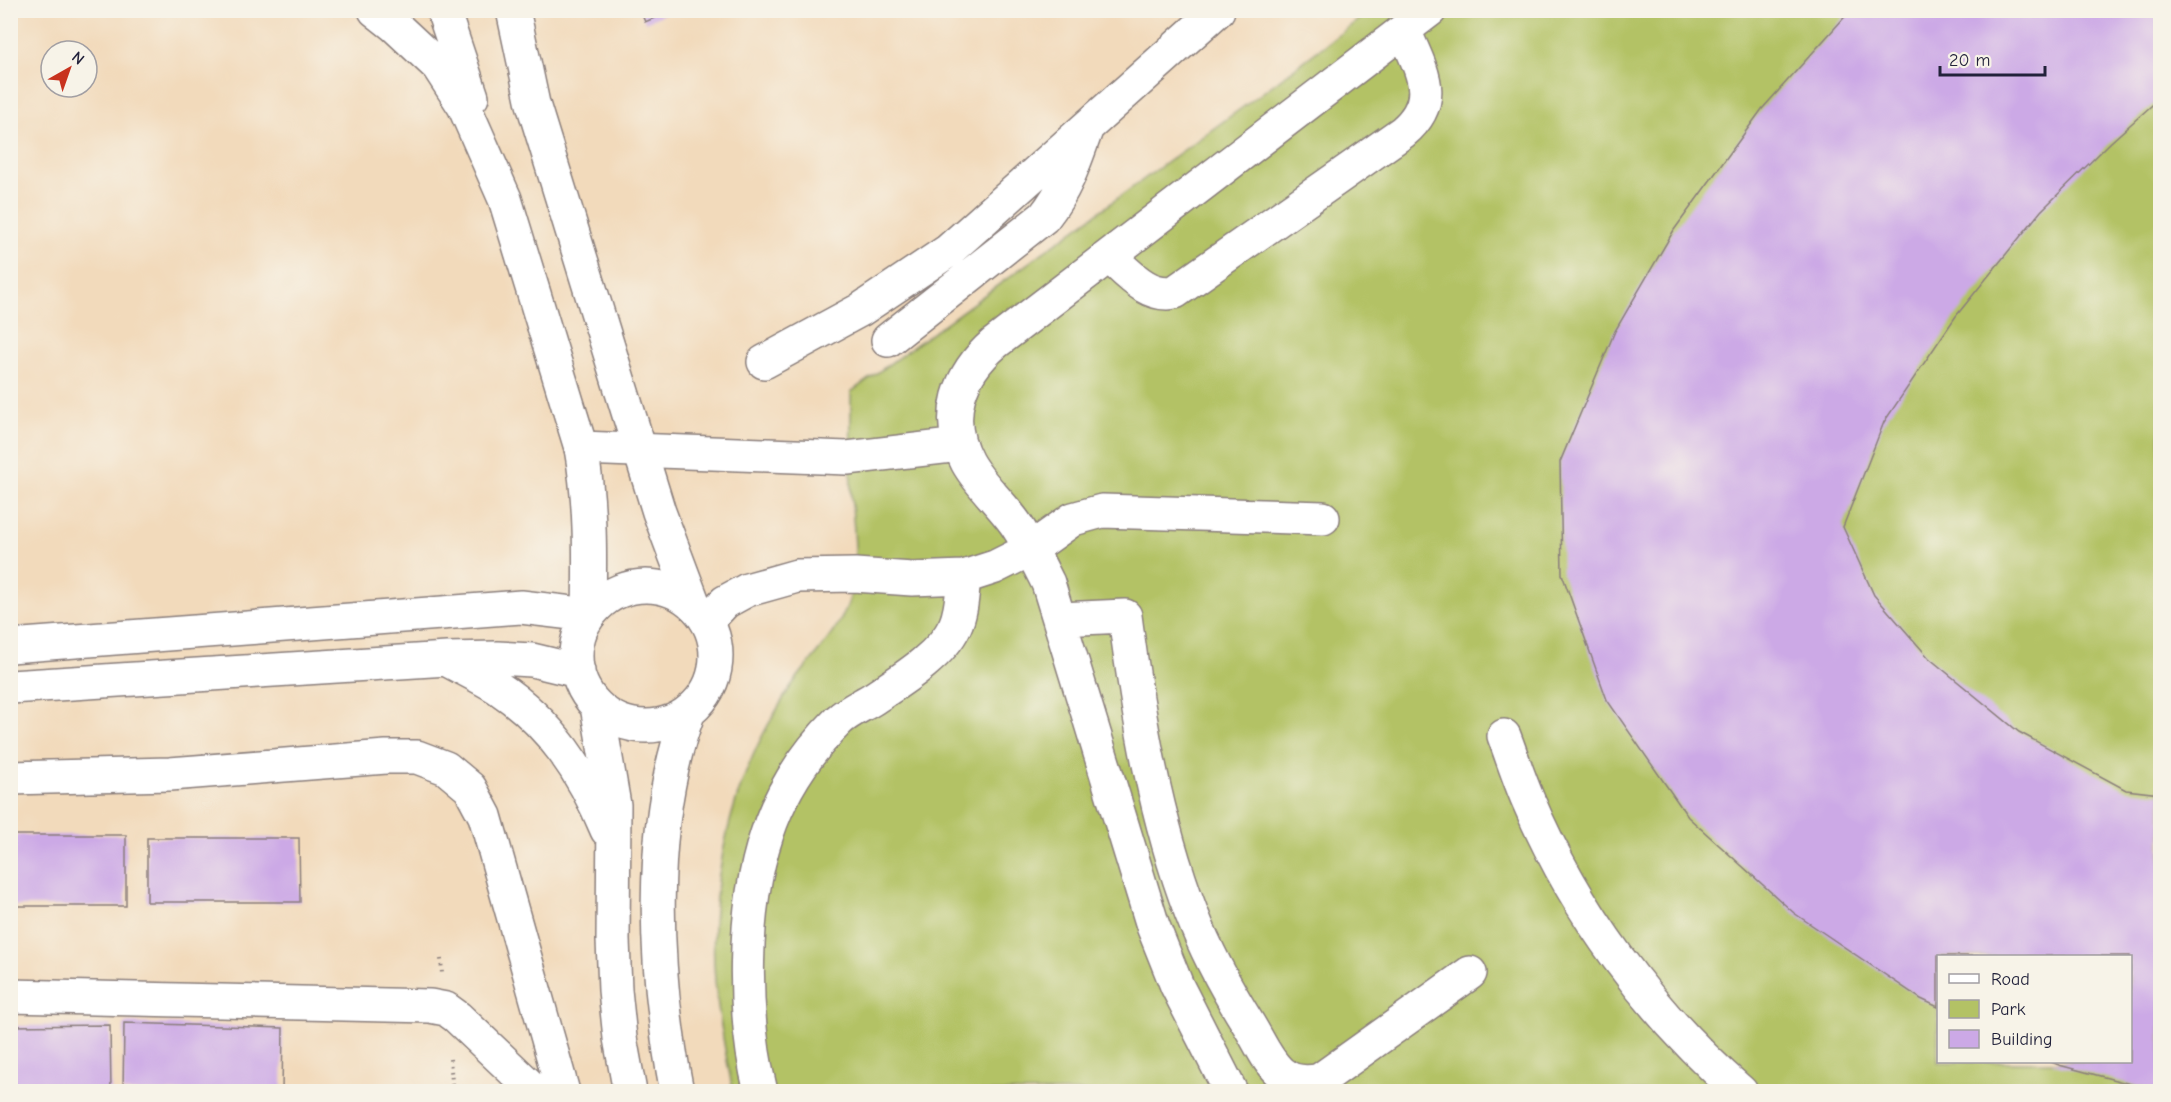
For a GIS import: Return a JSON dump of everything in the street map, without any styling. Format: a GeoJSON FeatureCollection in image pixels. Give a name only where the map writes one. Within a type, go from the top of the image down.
{"type":"FeatureCollection","features":[{"type":"Feature","properties":{"kind":"main road"},"geometry":{"type":"LineString","coordinates":[[375,10],[438,66],[464,106],[505,199]]}},
{"type":"Feature","properties":{"kind":"main road"},"geometry":{"type":"LineString","coordinates":[[443,10],[505,199],[581,448],[587,478],[589,506],[589,615]]}},
{"type":"Feature","properties":{"kind":"main road"},"geometry":{"type":"LineString","coordinates":[[501,10],[533,104],[659,512],[714,639],[716,660],[712,679],[703,696],[689,711],[672,721],[652,725],[632,724],[614,717],[597,706],[585,690],[578,671],[576,652],[580,632],[589,615],[603,600],[620,591],[640,586],[660,587],[678,593],[701,613]]}},
{"type":"Feature","properties":{"kind":"main road"},"geometry":{"type":"LineString","coordinates":[[513,10],[533,104]]}},
{"type":"Feature","properties":{"kind":"main road"},"geometry":{"type":"LineString","coordinates":[[1171,51],[1191,10]]}},
{"type":"Feature","properties":{"kind":"main road"},"geometry":{"type":"LineString","coordinates":[[764,362],[860,310],[948,250],[1218,10]]}},
{"type":"Feature","properties":{"kind":"main road"},"geometry":{"type":"LineString","coordinates":[[1231,1092],[1177,986],[1153,926],[1048,584],[1031,549],[998,500],[967,463],[956,427],[956,409],[960,390],[968,372],[980,356],[1430,10]]}},
{"type":"Feature","properties":{"kind":"main road"},"geometry":{"type":"LineString","coordinates":[[1109,256],[1154,292],[1165,294],[1175,292],[1403,132],[1416,122],[1424,107],[1426,91],[1423,75],[1404,30]]}},
{"type":"Feature","properties":{"kind":"main road"},"geometry":{"type":"LineString","coordinates":[[888,340],[1044,217],[1063,190],[1088,126]]}},
{"type":"Feature","properties":{"kind":"main road"},"geometry":{"type":"LineString","coordinates":[[581,448],[847,458],[960,445]]}},
{"type":"Feature","properties":{"kind":"main road"},"geometry":{"type":"LineString","coordinates":[[701,613],[747,590],[797,576],[855,575],[912,579],[964,577],[995,567],[1031,549],[1072,519],[1102,511],[1323,518]]}},
{"type":"Feature","properties":{"kind":"main road"},"geometry":{"type":"LineString","coordinates":[[761,1092],[751,1031],[748,986],[749,940],[758,864],[778,804],[796,773],[817,744],[842,718],[919,666],[946,641],[955,626],[961,608],[964,577]]}},
{"type":"Feature","properties":{"kind":"main road"},"geometry":{"type":"LineString","coordinates":[[10,646],[521,607],[589,615]]}},
{"type":"Feature","properties":{"kind":"main road"},"geometry":{"type":"LineString","coordinates":[[1060,620],[1125,616],[1133,674],[1154,784],[1170,847],[1191,913],[1220,974],[1277,1071],[1297,1082],[1320,1080],[1470,973]]}},
{"type":"Feature","properties":{"kind":"main road"},"geometry":{"type":"LineString","coordinates":[[10,687],[447,659],[532,660],[578,671]]}},
{"type":"Feature","properties":{"kind":"main road"},"geometry":{"type":"LineString","coordinates":[[447,659],[497,687],[537,719],[571,759],[596,804],[613,846]]}},
{"type":"Feature","properties":{"kind":"main road"},"geometry":{"type":"LineString","coordinates":[[597,706],[614,806],[615,990],[620,1038],[630,1092]]}},
{"type":"Feature","properties":{"kind":"main road"},"geometry":{"type":"LineString","coordinates":[[677,1092],[662,1001],[659,897],[668,794],[677,743],[689,711]]}},
{"type":"Feature","properties":{"kind":"main road"},"geometry":{"type":"LineString","coordinates":[[1504,736],[1528,801],[1558,862],[1593,921],[1633,977],[1677,1030],[1742,1092]]}},
{"type":"Feature","properties":{"kind":"main road"},"geometry":{"type":"LineString","coordinates":[[10,778],[170,774],[386,757],[417,757],[446,768],[470,788],[485,816],[563,1092]]}},
{"type":"Feature","properties":{"kind":"main road"},"geometry":{"type":"LineString","coordinates":[[10,996],[419,1005],[446,1009],[468,1026],[536,1092]]}},
{"type":"Feature","properties":{"kind":"green space"},"geometry":{"type":"Polygon","coordinates":[[[1370,11],[2160,11],[2160,1091],[733,1092],[722,1036],[715,980],[715,916],[723,851],[731,818],[752,757],[791,686],[837,626],[852,590],[855,548],[851,492],[851,392],[1254,99],[1370,11]]]}},
{"type":"Feature","properties":{"kind":"building"},"geometry":{"type":"Polygon","coordinates":[[[640,10],[673,10],[645,22],[640,10]]]}},
{"type":"Feature","properties":{"kind":"building"},"geometry":{"type":"Polygon","coordinates":[[[1851,10],[2160,10],[2160,98],[2111,142],[2041,211],[1956,316],[1884,422],[1843,527],[1874,595],[1929,658],[2019,732],[2126,790],[2160,794],[2160,1092],[2054,1063],[2132,1063],[2132,955],[1937,955],[1937,1007],[1921,999],[1794,913],[1688,817],[1607,700],[1562,574],[1560,462],[1615,331],[1674,230],[1762,109],[1851,10]]]}},
{"type":"Feature","properties":{"kind":"building"},"geometry":{"type":"Polygon","coordinates":[[[10,835],[126,835],[126,906],[10,906],[10,835]]]}},
{"type":"Feature","properties":{"kind":"building"},"geometry":{"type":"Polygon","coordinates":[[[147,838],[299,838],[300,902],[147,902],[147,838]]]}},
{"type":"Feature","properties":{"kind":"building"},"geometry":{"type":"Polygon","coordinates":[[[124,1023],[283,1028],[282,1092],[123,1092],[124,1023]]]}},
{"type":"Feature","properties":{"kind":"building"},"geometry":{"type":"Polygon","coordinates":[[[110,1025],[111,1092],[10,1092],[10,1026],[110,1025]]]}}]}
